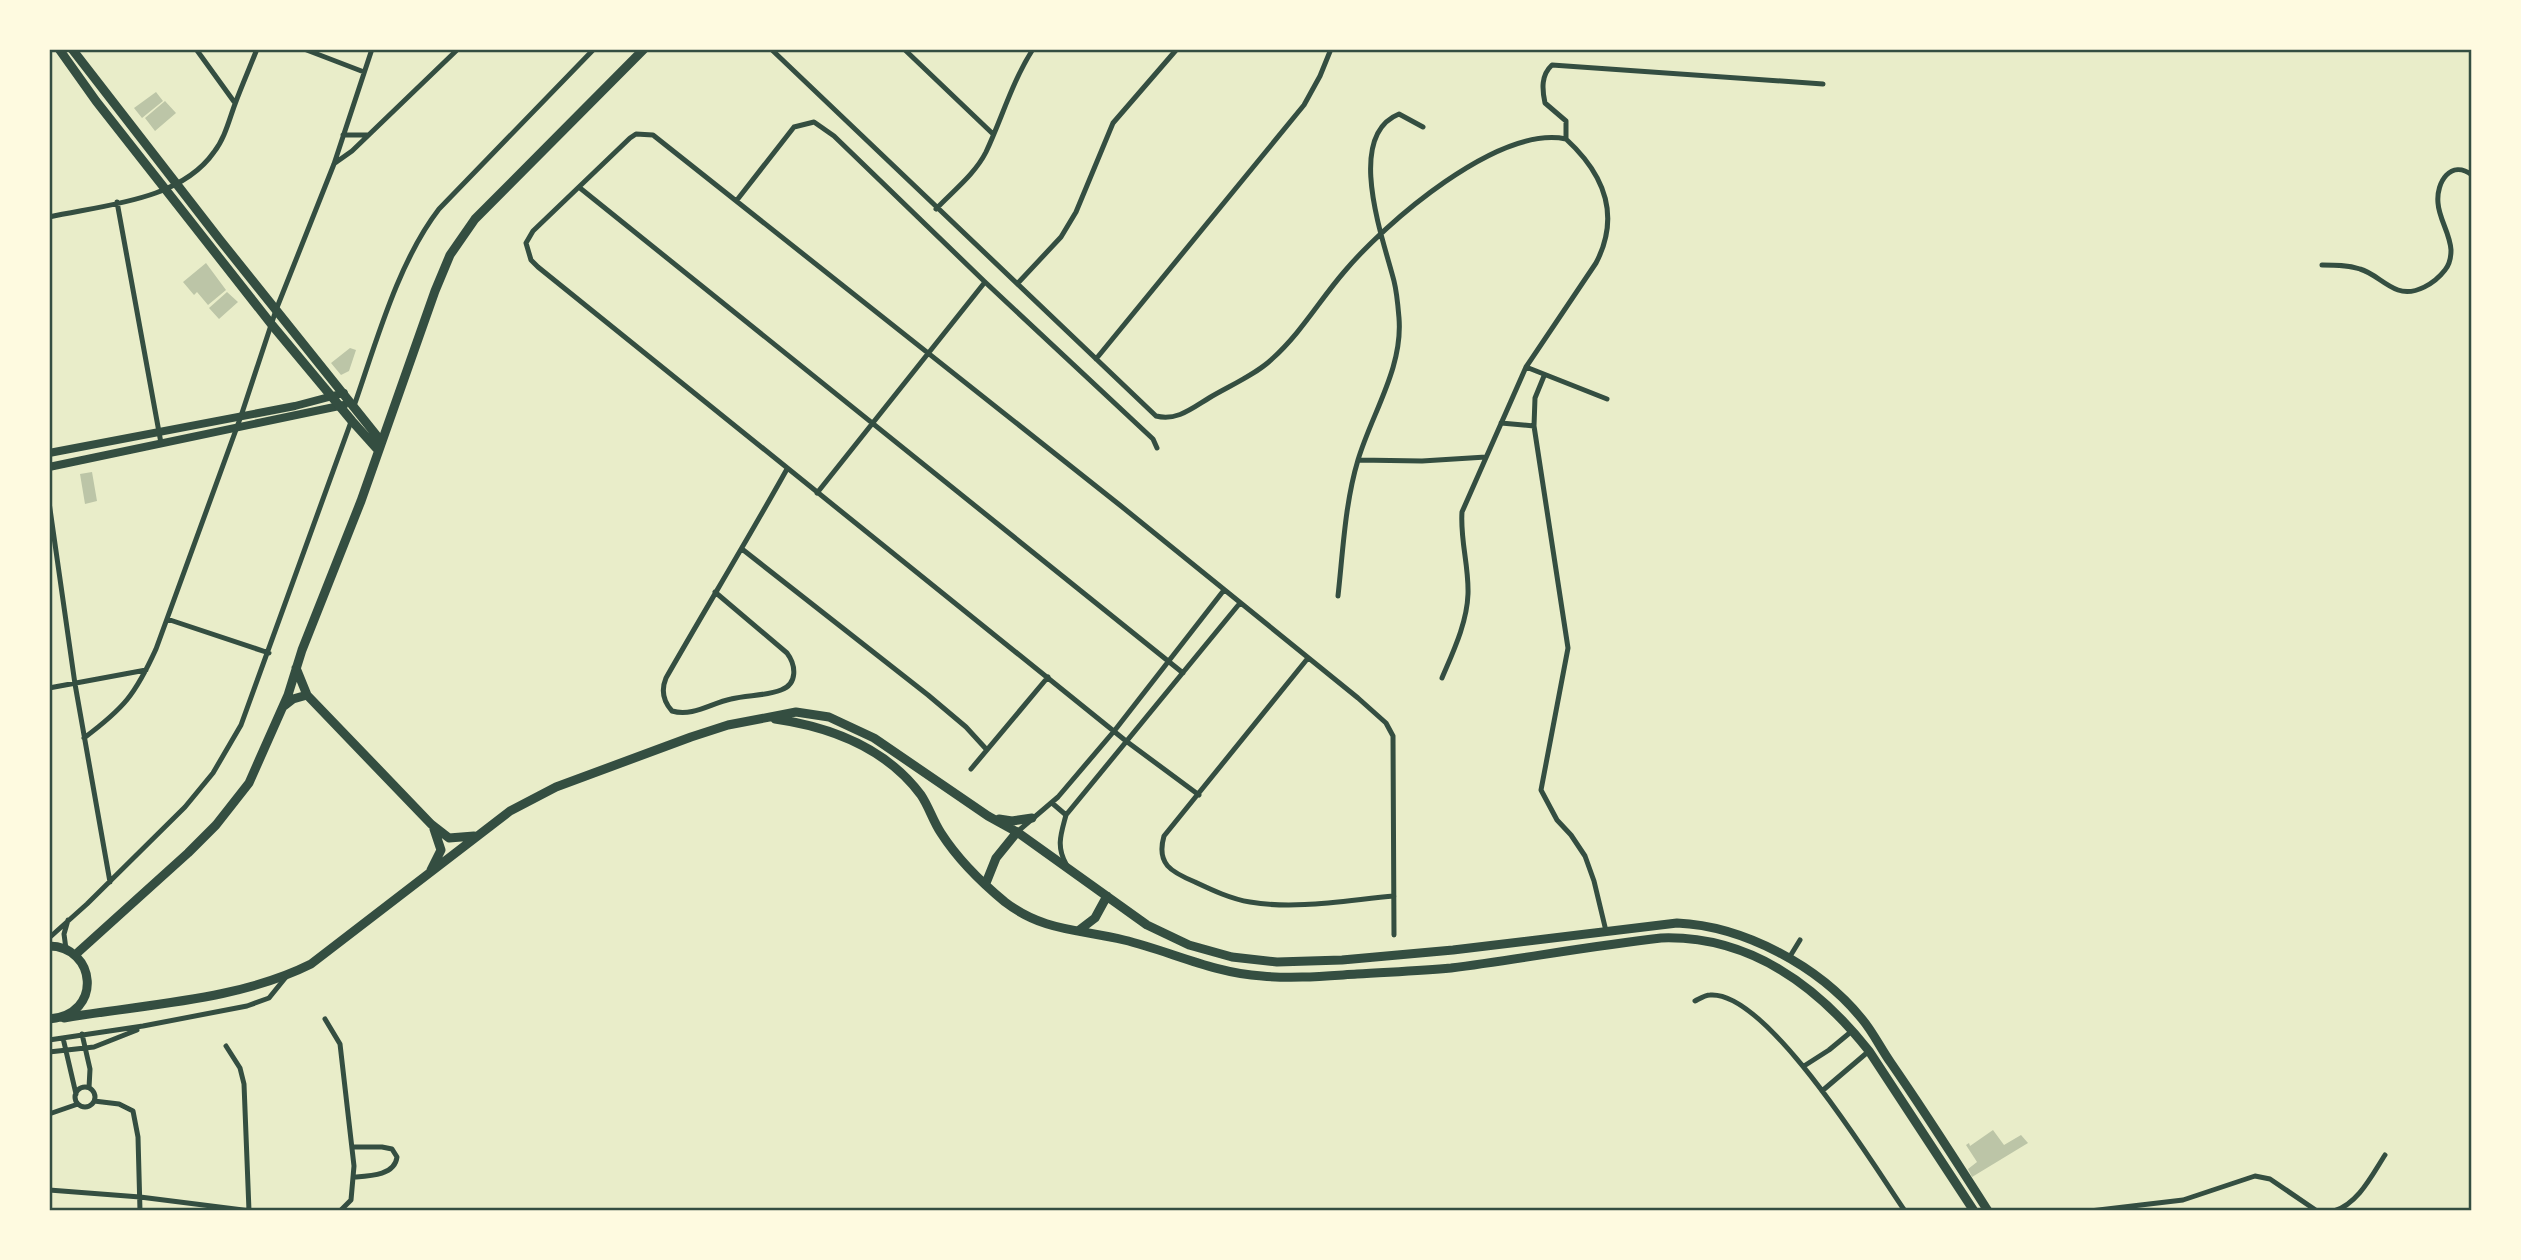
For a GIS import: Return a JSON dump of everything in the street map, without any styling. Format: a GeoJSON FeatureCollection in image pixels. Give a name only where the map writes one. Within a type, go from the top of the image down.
{"type":"FeatureCollection","features":[{"type":"Feature","properties":{"kind":"main road"},"geometry":{"type":"LineString","coordinates":[[59,49],[96,101],[272,326],[352,421],[380,445]]}},
{"type":"Feature","properties":{"kind":"main road"},"geometry":{"type":"LineString","coordinates":[[72,49],[176,185],[353,404],[380,445]]}},
{"type":"Feature","properties":{"kind":"main road"},"geometry":{"type":"LineString","coordinates":[[75,956],[216,825],[249,783],[281,708],[435,291],[460,238],[475,219],[644,49]]}},
{"type":"Feature","properties":{"kind":"main road"},"geometry":{"type":"LineString","coordinates":[[49,453],[344,393]]}},
{"type":"Feature","properties":{"kind":"main road"},"geometry":{"type":"LineString","coordinates":[[49,467],[353,404]]}},
{"type":"Feature","properties":{"kind":"main road"},"geometry":{"type":"LineString","coordinates":[[296,668],[307,695],[431,824],[449,838],[476,836]]}},
{"type":"Feature","properties":{"kind":"main road"},"geometry":{"type":"LineString","coordinates":[[281,708],[293,699],[307,695]]}},
{"type":"Feature","properties":{"kind":"main road"},"geometry":{"type":"LineString","coordinates":[[49,1019],[208,995],[286,977],[311,964],[510,811],[556,787],[728,725],[796,712],[829,717],[874,738],[988,816],[1017,832],[1147,925],[1189,945],[1232,957],[1277,962],[1342,960],[1677,923],[1700,924],[1741,934],[1788,959],[1836,992],[1862,1019],[1927,1113],[1988,1211]]}},
{"type":"Feature","properties":{"kind":"main road"},"geometry":{"type":"LineString","coordinates":[[767,718],[821,727],[856,741],[887,762],[914,786],[940,832],[963,860],[1004,901],[1028,917],[1053,927],[1106,935],[1144,945],[1220,970],[1283,977],[1450,968],[1669,938],[1695,939],[1735,948],[1796,980],[1828,1004],[1853,1030],[1974,1211]]}},
{"type":"Feature","properties":{"kind":"main road"},"geometry":{"type":"LineString","coordinates":[[988,816],[1012,821],[1032,818]]}},
{"type":"Feature","properties":{"kind":"main road"},"geometry":{"type":"LineString","coordinates":[[427,876],[441,850],[431,824]]}},
{"type":"Feature","properties":{"kind":"main road"},"geometry":{"type":"LineString","coordinates":[[986,883],[996,858],[1017,832]]}},
{"type":"Feature","properties":{"kind":"main road"},"geometry":{"type":"LineString","coordinates":[[1076,932],[1085,928],[1095,918],[1107,896]]}},
{"type":"Feature","properties":{"kind":"main road"},"geometry":{"type":"LineString","coordinates":[[49,946],[66,949],[75,956],[85,971],[87,990],[79,1006],[64,1018]]}},
{"type":"Feature","properties":{"kind":"street"},"geometry":{"type":"LineString","coordinates":[[196,49],[236,103]]}},
{"type":"Feature","properties":{"kind":"street"},"geometry":{"type":"LineString","coordinates":[[49,217],[158,193],[176,185],[197,170],[214,153],[226,129],[257,49]]}},
{"type":"Feature","properties":{"kind":"street"},"geometry":{"type":"LineString","coordinates":[[304,49],[364,72]]}},
{"type":"Feature","properties":{"kind":"street"},"geometry":{"type":"LineString","coordinates":[[85,738],[112,717],[131,697],[146,670],[241,416],[276,310],[334,164],[372,49]]}},
{"type":"Feature","properties":{"kind":"street"},"geometry":{"type":"LineString","coordinates":[[334,164],[352,152],[458,49]]}},
{"type":"Feature","properties":{"kind":"street"},"geometry":{"type":"LineString","coordinates":[[49,938],[185,807],[213,773],[241,725],[269,653],[352,421],[353,404],[406,264],[426,226],[439,209],[593,49]]}},
{"type":"Feature","properties":{"kind":"street"},"geometry":{"type":"LineString","coordinates":[[771,49],[1156,416],[1169,419],[1185,413],[1270,361],[1297,334],[1344,272],[1381,232],[1406,211],[1485,157],[1523,142],[1557,137],[1566,139],[1598,178],[1604,192],[1608,205],[1606,245],[1526,367],[1462,512],[1461,528],[1468,594],[1464,620],[1442,678]]}},
{"type":"Feature","properties":{"kind":"street"},"geometry":{"type":"LineString","coordinates":[[904,49],[993,134]]}},
{"type":"Feature","properties":{"kind":"street"},"geometry":{"type":"LineString","coordinates":[[936,209],[973,171],[985,154],[1017,76],[1033,49]]}},
{"type":"Feature","properties":{"kind":"street"},"geometry":{"type":"LineString","coordinates":[[1018,283],[1060,237],[1076,212],[1113,124],[1177,49]]}},
{"type":"Feature","properties":{"kind":"street"},"geometry":{"type":"LineString","coordinates":[[1096,359],[1304,105],[1331,49]]}},
{"type":"Feature","properties":{"kind":"street"},"geometry":{"type":"LineString","coordinates":[[1566,139],[1566,121],[1545,103],[1542,89],[1552,65],[1823,84]]}},
{"type":"Feature","properties":{"kind":"street"},"geometry":{"type":"LineString","coordinates":[[1338,596],[1348,508],[1358,460],[1396,359],[1399,321],[1395,284],[1370,185],[1371,159],[1378,135],[1390,118],[1399,114],[1423,127]]}},
{"type":"Feature","properties":{"kind":"street"},"geometry":{"type":"LineString","coordinates":[[737,200],[794,127],[804,122],[814,122],[834,136],[1153,439],[1157,448]]}},
{"type":"Feature","properties":{"kind":"street"},"geometry":{"type":"LineString","coordinates":[[1199,795],[1126,741],[538,267],[531,260],[526,243],[533,231],[636,134],[653,135],[1308,658],[1386,723],[1393,737],[1394,935]]}},
{"type":"Feature","properties":{"kind":"street"},"geometry":{"type":"LineString","coordinates":[[343,135],[367,135]]}},
{"type":"Feature","properties":{"kind":"street"},"geometry":{"type":"LineString","coordinates":[[2322,265],[2359,268],[2404,291],[2426,286],[2445,271],[2450,260],[2451,246],[2437,201],[2438,188],[2444,176],[2452,170],[2460,169],[2472,175]]}},
{"type":"Feature","properties":{"kind":"street"},"geometry":{"type":"LineString","coordinates":[[580,188],[1183,673]]}},
{"type":"Feature","properties":{"kind":"street"},"geometry":{"type":"LineString","coordinates":[[117,202],[161,443]]}},
{"type":"Feature","properties":{"kind":"street"},"geometry":{"type":"LineString","coordinates":[[817,493],[985,282]]}},
{"type":"Feature","properties":{"kind":"street"},"geometry":{"type":"LineString","coordinates":[[1526,367],[1607,399]]}},
{"type":"Feature","properties":{"kind":"street"},"geometry":{"type":"LineString","coordinates":[[1544,376],[1535,398],[1534,426],[1568,648],[1541,790],[1557,820],[1585,856],[1606,931]]}},
{"type":"Feature","properties":{"kind":"street"},"geometry":{"type":"LineString","coordinates":[[1502,423],[1534,426]]}},
{"type":"Feature","properties":{"kind":"street"},"geometry":{"type":"LineString","coordinates":[[1358,460],[1422,461],[1486,457]]}},
{"type":"Feature","properties":{"kind":"street"},"geometry":{"type":"LineString","coordinates":[[715,593],[787,653],[793,664],[792,680],[780,691],[730,699],[689,713],[672,711],[664,697],[663,684],[715,593],[742,549],[787,468]]}},
{"type":"Feature","properties":{"kind":"street"},"geometry":{"type":"LineString","coordinates":[[49,502],[75,684],[110,882]]}},
{"type":"Feature","properties":{"kind":"street"},"geometry":{"type":"LineString","coordinates":[[742,549],[928,695],[966,727],[987,750]]}},
{"type":"Feature","properties":{"kind":"street"},"geometry":{"type":"LineString","coordinates":[[1017,832],[1052,803],[1115,730],[1224,590]]}},
{"type":"Feature","properties":{"kind":"street"},"geometry":{"type":"LineString","coordinates":[[1070,871],[1060,854],[1058,842],[1066,815],[1240,603]]}},
{"type":"Feature","properties":{"kind":"street"},"geometry":{"type":"LineString","coordinates":[[167,618],[269,653]]}},
{"type":"Feature","properties":{"kind":"street"},"geometry":{"type":"LineString","coordinates":[[1308,658],[1164,836],[1162,844],[1165,863],[1178,875],[1221,894],[1250,902],[1293,904],[1394,896]]}},
{"type":"Feature","properties":{"kind":"street"},"geometry":{"type":"LineString","coordinates":[[49,688],[146,670]]}},
{"type":"Feature","properties":{"kind":"street"},"geometry":{"type":"LineString","coordinates":[[971,769],[1048,677]]}},
{"type":"Feature","properties":{"kind":"street"},"geometry":{"type":"LineString","coordinates":[[1052,803],[1066,815]]}},
{"type":"Feature","properties":{"kind":"street"},"geometry":{"type":"LineString","coordinates":[[66,949],[64,934],[68,920]]}},
{"type":"Feature","properties":{"kind":"street"},"geometry":{"type":"LineString","coordinates":[[1788,959],[1800,940]]}},
{"type":"Feature","properties":{"kind":"street"},"geometry":{"type":"LineString","coordinates":[[49,1040],[147,1025],[260,1003],[275,992],[286,977]]}},
{"type":"Feature","properties":{"kind":"street"},"geometry":{"type":"LineString","coordinates":[[1695,1001],[1710,995],[1733,1000],[1760,1020],[1804,1066],[1905,1211]]}},
{"type":"Feature","properties":{"kind":"street"},"geometry":{"type":"LineString","coordinates":[[325,1019],[340,1044],[353,1147],[355,1177],[351,1200],[340,1211]]}},
{"type":"Feature","properties":{"kind":"street"},"geometry":{"type":"LineString","coordinates":[[49,1052],[85,1048],[147,1025]]}},
{"type":"Feature","properties":{"kind":"street"},"geometry":{"type":"LineString","coordinates":[[1804,1066],[1853,1030]]}},
{"type":"Feature","properties":{"kind":"street"},"geometry":{"type":"LineString","coordinates":[[49,1114],[78,1104],[89,1106],[94,1101],[94,1094],[89,1088],[90,1069],[82,1034]]}},
{"type":"Feature","properties":{"kind":"street"},"geometry":{"type":"LineString","coordinates":[[64,1038],[78,1104]]}},
{"type":"Feature","properties":{"kind":"street"},"geometry":{"type":"LineString","coordinates":[[49,1190],[140,1197],[249,1211],[244,1084],[240,1068],[226,1046]]}},
{"type":"Feature","properties":{"kind":"street"},"geometry":{"type":"LineString","coordinates":[[1822,1091],[1869,1051]]}},
{"type":"Feature","properties":{"kind":"street"},"geometry":{"type":"LineString","coordinates":[[76,1094],[81,1089],[89,1088]]}},
{"type":"Feature","properties":{"kind":"street"},"geometry":{"type":"LineString","coordinates":[[94,1101],[119,1104],[133,1111],[138,1137],[140,1211]]}},
{"type":"Feature","properties":{"kind":"street"},"geometry":{"type":"LineString","coordinates":[[353,1147],[392,1149],[397,1157],[390,1171],[355,1177]]}},
{"type":"Feature","properties":{"kind":"street"},"geometry":{"type":"LineString","coordinates":[[2334,1211],[2349,1203],[2385,1155]]}},
{"type":"Feature","properties":{"kind":"street"},"geometry":{"type":"LineString","coordinates":[[2090,1211],[2183,1200],[2255,1176],[2270,1179],[2317,1211]]}},
{"type":"Feature","properties":{"kind":"building"},"geometry":{"type":"Polygon","coordinates":[[[156,92],[163,101],[142,118],[134,108],[156,92]]]}},
{"type":"Feature","properties":{"kind":"building"},"geometry":{"type":"Polygon","coordinates":[[[165,101],[176,113],[155,131],[145,118],[165,101]]]}},
{"type":"Feature","properties":{"kind":"building"},"geometry":{"type":"Polygon","coordinates":[[[206,263],[226,290],[208,305],[197,292],[194,295],[183,282],[206,263]]]}},
{"type":"Feature","properties":{"kind":"building"},"geometry":{"type":"Polygon","coordinates":[[[227,292],[238,302],[219,319],[209,308],[227,292]]]}},
{"type":"Feature","properties":{"kind":"building"},"geometry":{"type":"Polygon","coordinates":[[[350,348],[356,350],[349,371],[341,375],[331,363],[350,348]]]}},
{"type":"Feature","properties":{"kind":"building"},"geometry":{"type":"Polygon","coordinates":[[[92,472],[97,501],[85,504],[80,474],[92,472]]]}},
{"type":"Feature","properties":{"kind":"building"},"geometry":{"type":"Polygon","coordinates":[[[1993,1130],[2004,1145],[2021,1135],[2028,1143],[1972,1177],[1968,1169],[1977,1162],[1966,1145],[1969,1143],[1970,1146],[1993,1130]]]}}]}
